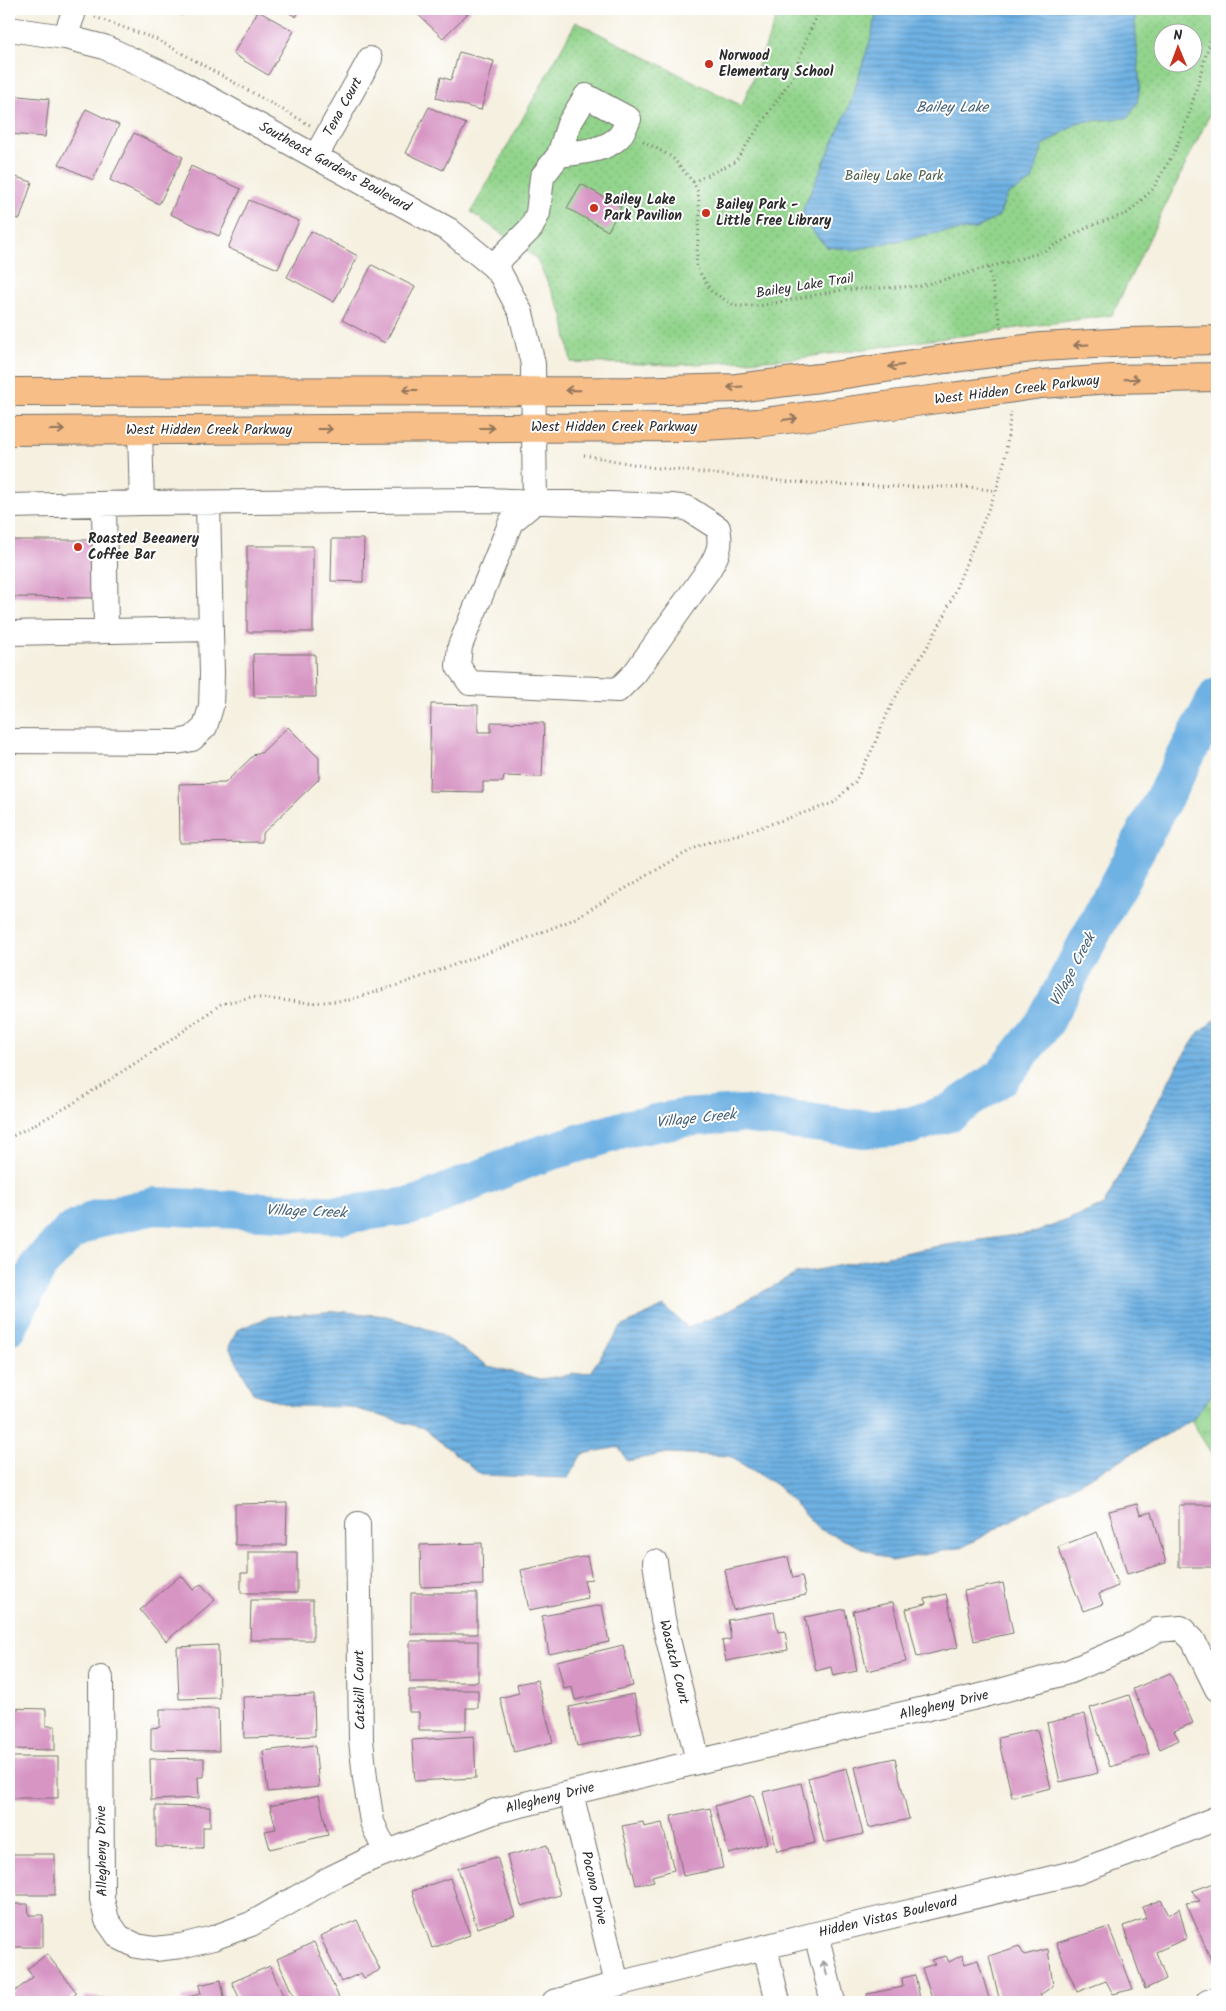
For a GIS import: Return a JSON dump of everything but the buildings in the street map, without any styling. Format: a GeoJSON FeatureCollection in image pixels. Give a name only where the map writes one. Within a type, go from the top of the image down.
{"type":"FeatureCollection","features":[{"type":"Feature","properties":{"kind":"main road"},"geometry":{"type":"LineString","coordinates":[[9,392],[630,391],[737,388],[945,359],[1041,348],[1129,342],[1217,340]]}},
{"type":"Feature","properties":{"kind":"main road","name":"West Hidden Creek Parkway"},"geometry":{"type":"LineString","coordinates":[[9,431],[533,427],[686,428],[757,423],[1059,383],[1112,379],[1217,377]]}},
{"type":"Feature","properties":{"kind":"street"},"geometry":{"type":"LineString","coordinates":[[65,37],[75,9]]}},
{"type":"Feature","properties":{"kind":"street","name":"Southeast Gardens Boulevard"},"geometry":{"type":"LineString","coordinates":[[9,29],[65,37],[104,46],[174,78],[449,230],[493,266],[501,275],[521,313],[533,364],[535,502]]}},
{"type":"Feature","properties":{"kind":"street","name":"Tena Court"},"geometry":{"type":"LineString","coordinates":[[316,156],[370,59]]}},
{"type":"Feature","properties":{"kind":"street"},"geometry":{"type":"LineString","coordinates":[[493,266],[531,228],[538,213],[540,182],[544,173],[558,156]]}},
{"type":"Feature","properties":{"kind":"street"},"geometry":{"type":"LineString","coordinates":[[140,430],[142,503]]}},
{"type":"Feature","properties":{"kind":"street"},"geometry":{"type":"LineString","coordinates":[[9,506],[482,500],[672,506],[687,508],[718,528],[721,541],[716,558],[635,672],[618,690],[470,684],[458,666],[460,646],[511,522],[535,502]]}},
{"type":"Feature","properties":{"kind":"street"},"geometry":{"type":"LineString","coordinates":[[104,504],[106,631]]}},
{"type":"Feature","properties":{"kind":"street"},"geometry":{"type":"LineString","coordinates":[[9,741],[177,742],[192,739],[205,727],[211,707],[208,504]]}},
{"type":"Feature","properties":{"kind":"street"},"geometry":{"type":"LineString","coordinates":[[9,633],[211,629]]}},
{"type":"Feature","properties":{"kind":"street","name":"Catskill Court"},"geometry":{"type":"LineString","coordinates":[[358,1524],[361,1740],[372,1822],[386,1853]]}},
{"type":"Feature","properties":{"kind":"street","name":"Wasatch Court"},"geometry":{"type":"LineString","coordinates":[[655,1562],[663,1619],[698,1761]]}},
{"type":"Feature","properties":{"kind":"street","name":"Allegheny Drive"},"geometry":{"type":"LineString","coordinates":[[101,1678],[102,1899],[108,1920],[119,1937],[137,1946],[155,1949],[181,1946],[213,1938],[251,1924],[331,1878],[386,1853],[496,1812],[698,1761],[989,1694],[1059,1675],[1134,1644],[1158,1630],[1180,1628],[1193,1640],[1217,1689]]}},
{"type":"Feature","properties":{"kind":"street","name":"Pocono Drive"},"geometry":{"type":"LineString","coordinates":[[571,1793],[616,1984]]}},
{"type":"Feature","properties":{"kind":"street","name":"Hidden Vistas Boulevard"},"geometry":{"type":"LineString","coordinates":[[554,2002],[616,1984],[816,1934],[1078,1872],[1217,1818]]}},
{"type":"Feature","properties":{"kind":"street"},"geometry":{"type":"LineString","coordinates":[[816,1934],[833,2002]]}},
{"type":"Feature","properties":{"kind":"street"},"geometry":{"type":"LineString","coordinates":[[765,1947],[778,2002]]}},
{"type":"Feature","properties":{"kind":"street"},"geometry":{"type":"LineString","coordinates":[[1208,2002],[1217,1998]]}},
{"type":"Feature","properties":{"kind":"path"},"geometry":{"type":"LineString","coordinates":[[693,182],[735,162],[793,76],[820,9]]}},
{"type":"Feature","properties":{"kind":"path","name":"Bailey Lake Trail"},"geometry":{"type":"LineString","coordinates":[[636,146],[643,141],[672,157],[693,182],[698,192],[700,213],[696,266],[711,291],[734,306],[759,306],[842,290],[920,286],[1040,253],[1090,226],[1128,213],[1153,189],[1175,150],[1189,114],[1216,20],[1216,9]]}},
{"type":"Feature","properties":{"kind":"path"},"geometry":{"type":"LineString","coordinates":[[989,268],[1001,330]]}},
{"type":"Feature","properties":{"kind":"path"},"geometry":{"type":"LineString","coordinates":[[9,1138],[77,1102],[171,1040],[221,1004],[251,997],[311,1003],[349,1000],[401,984],[572,920],[703,844],[753,830],[833,803],[855,782],[903,683],[926,649],[944,617],[996,491],[1009,436],[1010,403]]}},
{"type":"Feature","properties":{"kind":"path"},"geometry":{"type":"LineString","coordinates":[[584,455],[649,467],[790,482],[899,487],[970,486],[996,491]]}},
{"type":"Feature","properties":{"kind":"green space","name":"Bailey Lake Park"},"geometry":{"type":"Polygon","coordinates":[[[780,9],[1217,9],[1217,100],[1112,315],[799,358],[676,365],[571,362],[563,315],[536,258],[471,212],[576,22],[742,106],[780,9]]]}},
{"type":"Feature","properties":{"kind":"green space"},"geometry":{"type":"Polygon","coordinates":[[[1217,1388],[1217,1462],[1191,1421],[1217,1388]]]}},
{"type":"Feature","properties":{"kind":"water","name":"Bailey Lake"},"geometry":{"type":"Polygon","coordinates":[[[877,9],[1134,9],[1140,86],[1137,103],[1128,118],[1079,122],[1043,146],[1032,181],[1007,195],[999,216],[976,229],[937,233],[854,250],[827,247],[803,222],[803,209],[848,109],[870,41],[877,9]]]}},
{"type":"Feature","properties":{"kind":"water"},"geometry":{"type":"Polygon","coordinates":[[[1215,1020],[1217,1021],[1217,1388],[1191,1421],[963,1547],[892,1561],[819,1529],[778,1486],[729,1456],[668,1453],[627,1461],[619,1447],[582,1454],[568,1478],[481,1475],[423,1428],[350,1407],[291,1406],[253,1393],[229,1347],[237,1330],[269,1317],[336,1311],[386,1316],[437,1332],[488,1366],[541,1379],[590,1372],[621,1327],[664,1306],[688,1328],[729,1310],[796,1274],[939,1246],[1037,1232],[1104,1205],[1174,1071],[1199,1032],[1215,1020]]]}},
{"type":"Feature","properties":{"kind":"waterway","name":"Village Creek"},"geometry":{"type":"LineString","coordinates":[[9,1326],[39,1265],[69,1233],[96,1219],[155,1206],[342,1215],[415,1205],[536,1156],[629,1128],[683,1118],[741,1114],[862,1129],[909,1126],[949,1113],[1002,1077],[1045,1022],[1217,697]]}},
{"type":"Feature","properties":{"kind":"place","name":"Norwood Elementary School"},"geometry":{"type":"Point","coordinates":[709,64]}},
{"type":"Feature","properties":{"kind":"place","name":"Bailey Lake Park Pavilion"},"geometry":{"type":"Point","coordinates":[594,208]}},
{"type":"Feature","properties":{"kind":"place","name":"Bailey Park - Little Free Library"},"geometry":{"type":"Point","coordinates":[706,213]}},
{"type":"Feature","properties":{"kind":"place","name":"Roasted Beeanery Coffee Bar"},"geometry":{"type":"Point","coordinates":[78,547]}}]}
